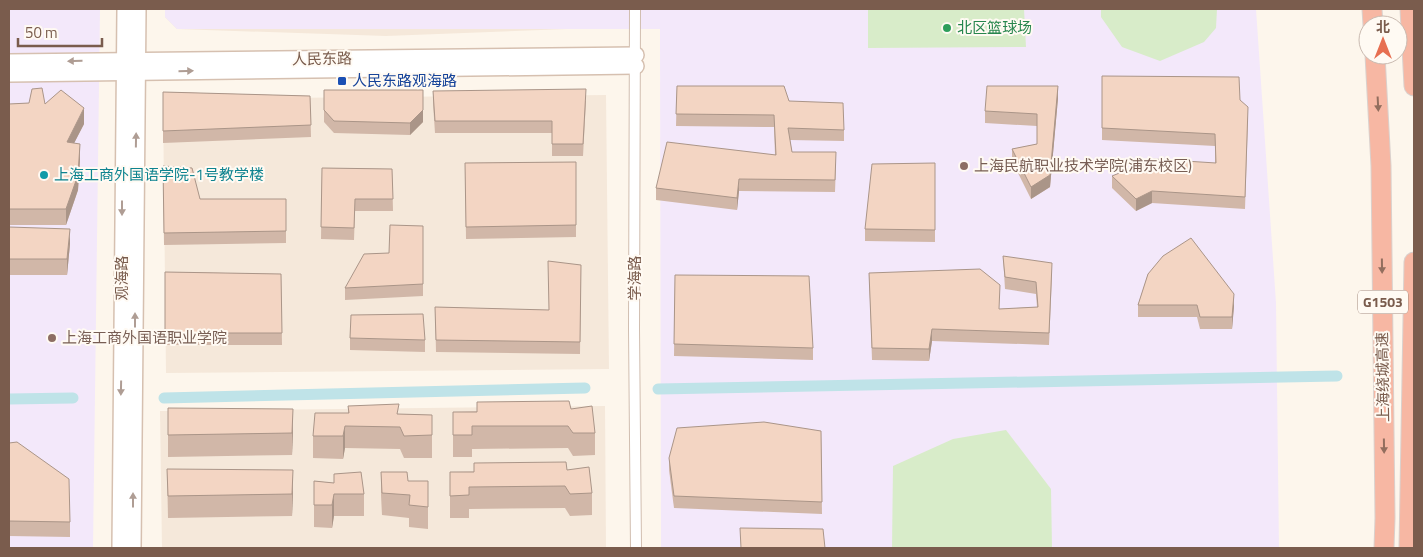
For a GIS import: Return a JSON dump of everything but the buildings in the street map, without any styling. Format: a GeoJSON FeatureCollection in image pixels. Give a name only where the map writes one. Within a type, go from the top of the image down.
{"type":"FeatureCollection","features":[{"type":"Feature","properties":{"kind":"highway"},"geometry":{"type":"LineString","coordinates":[[1410,9],[1414,86]]}},
{"type":"Feature","properties":{"kind":"highway","name":"上海绕城高速"},"geometry":{"type":"LineString","coordinates":[[1376,65],[1381,166],[1384,548]]}},
{"type":"Feature","properties":{"kind":"highway","name":"上海绕城高速"},"geometry":{"type":"LineString","coordinates":[[1408,548],[1414,262]]}},
{"type":"Feature","properties":{"kind":"main road","name":"观海路"},"geometry":{"type":"LineString","coordinates":[[124,9],[130,66],[132,548]]}},
{"type":"Feature","properties":{"kind":"main road","name":"观海路"},"geometry":{"type":"LineString","coordinates":[[120,548],[130,66],[138,9]]}},
{"type":"Feature","properties":{"kind":"main road","name":"人民东路"},"geometry":{"type":"LineString","coordinates":[[9,62],[130,66],[636,60]]}},
{"type":"Feature","properties":{"kind":"main road","name":"人民东路"},"geometry":{"type":"LineString","coordinates":[[9,74],[130,66]]}},
{"type":"Feature","properties":{"kind":"street","name":"学海路"},"geometry":{"type":"LineString","coordinates":[[635,9],[634,329],[636,548]]}},
{"type":"Feature","properties":{"kind":"shaded area","name":"上海工商外国语职业学院"},"geometry":{"type":"Polygon","coordinates":[[[9,9],[100,9],[93,548],[9,548],[9,9]]]}},
{"type":"Feature","properties":{"kind":"shaded area"},"geometry":{"type":"Polygon","coordinates":[[[165,9],[594,28],[386,36],[177,29],[165,17],[165,9]]]}},
{"type":"Feature","properties":{"kind":"shaded area","name":"上海民航职业技术学院(浦东校区)"},"geometry":{"type":"Polygon","coordinates":[[[165,9],[1256,9],[1276,303],[1279,548],[661,548],[660,29],[177,29],[165,17],[165,9]]]}},
{"type":"Feature","properties":{"kind":"shaded area"},"geometry":{"type":"Polygon","coordinates":[[[606,95],[609,369],[166,373],[163,99],[606,95]]]}},
{"type":"Feature","properties":{"kind":"shaded area"},"geometry":{"type":"Polygon","coordinates":[[[605,406],[606,548],[162,548],[160,411],[605,406]]]}},
{"type":"Feature","properties":{"kind":"green space","name":"北区篮球场"},"geometry":{"type":"Polygon","coordinates":[[[868,9],[1024,9],[1026,47],[868,48],[868,9]]]}},
{"type":"Feature","properties":{"kind":"green space"},"geometry":{"type":"Polygon","coordinates":[[[1101,9],[1217,9],[1216,28],[1204,42],[1160,61],[1122,47],[1101,17],[1101,9]]]}},
{"type":"Feature","properties":{"kind":"green space"},"geometry":{"type":"Polygon","coordinates":[[[1006,430],[1051,489],[1052,548],[892,548],[893,466],[953,439],[1006,430]]]}},
{"type":"Feature","properties":{"kind":"waterway"},"geometry":{"type":"LineString","coordinates":[[658,389],[1337,376]]}},
{"type":"Feature","properties":{"kind":"waterway"},"geometry":{"type":"LineString","coordinates":[[164,398],[585,388]]}},
{"type":"Feature","properties":{"kind":"waterway"},"geometry":{"type":"LineString","coordinates":[[9,399],[73,398]]}},
{"type":"Feature","properties":{"kind":"place","name":"北区篮球场"},"geometry":{"type":"Point","coordinates":[947,28]}},
{"type":"Feature","properties":{"kind":"place","name":"人民东路观海路"},"geometry":{"type":"Point","coordinates":[342,81]}},
{"type":"Feature","properties":{"kind":"place","name":"上海民航职业技术学院(浦东校区)"},"geometry":{"type":"Point","coordinates":[964,166]}},
{"type":"Feature","properties":{"kind":"place","name":"上海工商外国语学院-1号教学楼"},"geometry":{"type":"Point","coordinates":[44,175]}},
{"type":"Feature","properties":{"kind":"place","name":"上海工商外国语职业学院"},"geometry":{"type":"Point","coordinates":[52,338]}}]}
